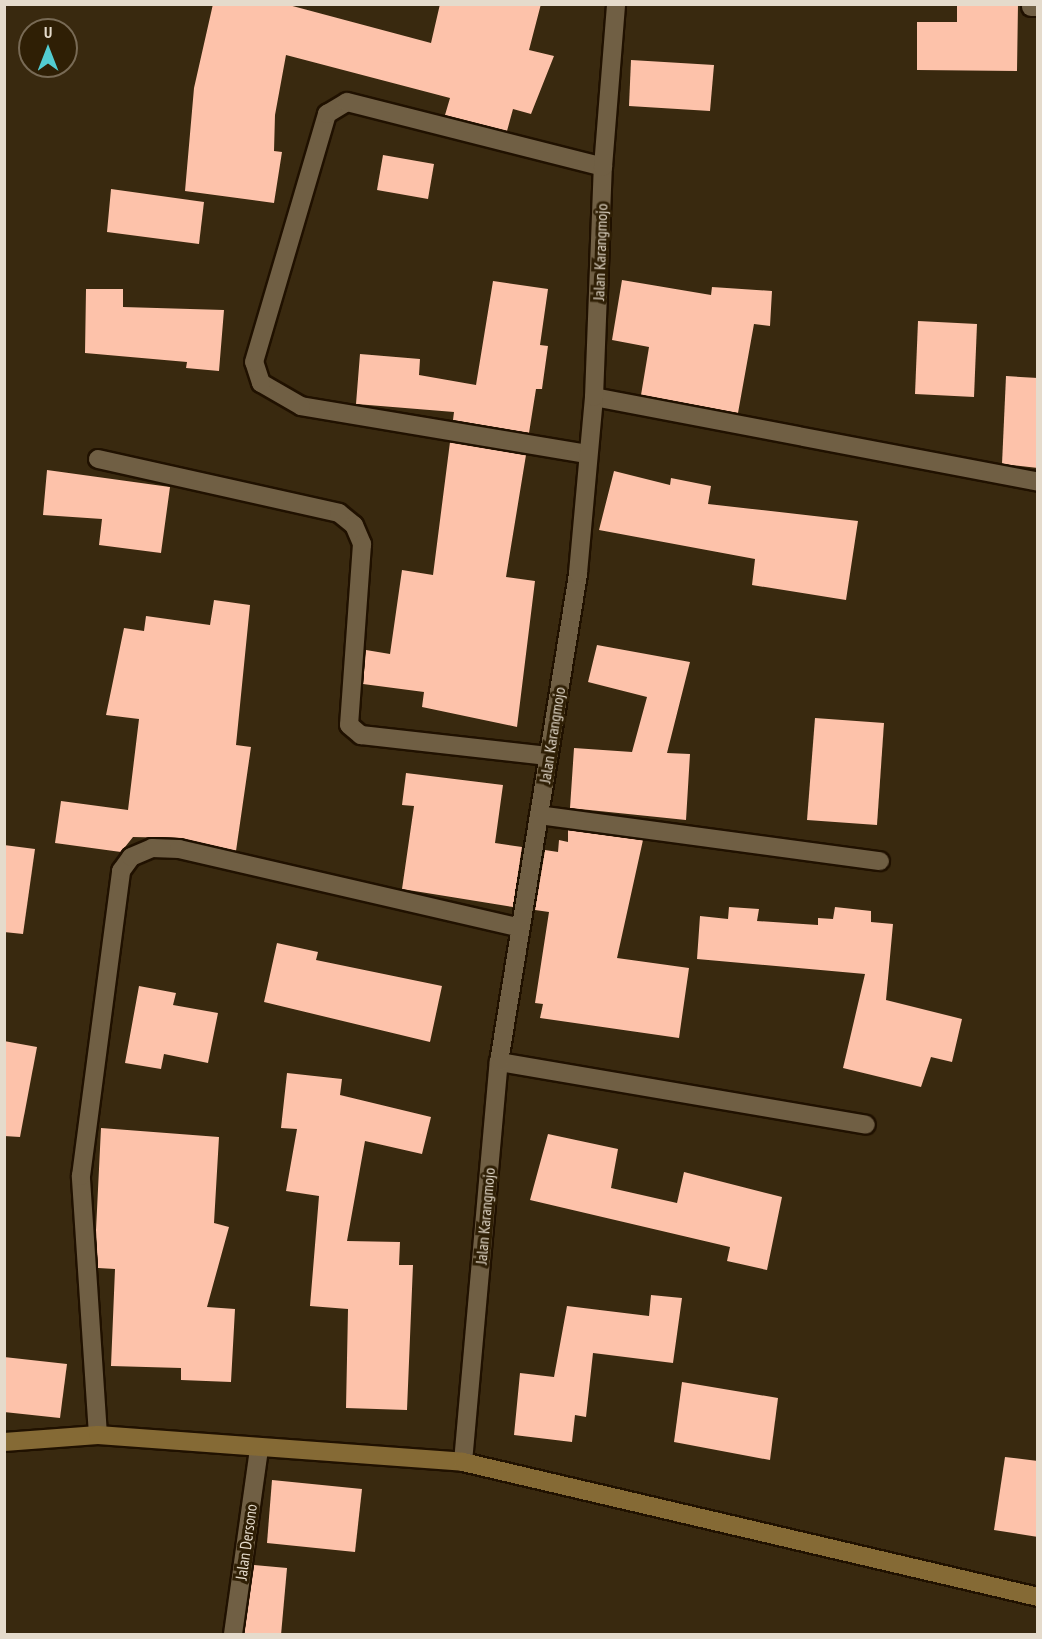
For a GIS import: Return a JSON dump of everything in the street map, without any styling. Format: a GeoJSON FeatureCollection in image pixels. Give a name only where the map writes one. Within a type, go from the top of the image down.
{"type":"FeatureCollection","features":[{"type":"Feature","properties":{"kind":"main road"},"geometry":{"type":"LineString","coordinates":[[4,1442],[98,1435],[259,1449],[463,1462],[1038,1597]]}},
{"type":"Feature","properties":{"kind":"street","name":"Jalan Karangmojo"},"geometry":{"type":"LineString","coordinates":[[463,1462],[499,1062],[578,573],[587,454],[594,397],[603,167],[616,4]]}},
{"type":"Feature","properties":{"kind":"street"},"geometry":{"type":"LineString","coordinates":[[587,454],[300,406],[261,382],[254,362],[327,114],[347,102],[603,167]]}},
{"type":"Feature","properties":{"kind":"street"},"geometry":{"type":"LineString","coordinates":[[594,397],[1038,482]]}},
{"type":"Feature","properties":{"kind":"street"},"geometry":{"type":"LineString","coordinates":[[98,459],[339,513],[354,525],[362,544],[349,725],[361,735],[548,756]]}},
{"type":"Feature","properties":{"kind":"street"},"geometry":{"type":"LineString","coordinates":[[539,815],[880,861]]}},
{"type":"Feature","properties":{"kind":"street"},"geometry":{"type":"LineString","coordinates":[[98,1435],[81,1176],[122,871],[131,857],[152,848],[179,849],[520,928]]}},
{"type":"Feature","properties":{"kind":"street"},"geometry":{"type":"LineString","coordinates":[[499,1062],[866,1125]]}},
{"type":"Feature","properties":{"kind":"street","name":"Jalan Dersono"},"geometry":{"type":"LineString","coordinates":[[233,1635],[259,1449]]}},
{"type":"Feature","properties":{"kind":"building"},"geometry":{"type":"Polygon","coordinates":[[[213,4],[285,4],[431,43],[440,4],[541,4],[529,50],[554,56],[531,114],[513,109],[507,131],[445,115],[450,98],[286,55],[275,115],[274,151],[282,152],[274,203],[185,191],[194,88],[213,4]]]}},
{"type":"Feature","properties":{"kind":"building"},"geometry":{"type":"Polygon","coordinates":[[[957,4],[1018,4],[1017,71],[917,70],[917,22],[957,22],[957,4]]]}},
{"type":"Feature","properties":{"kind":"building"},"geometry":{"type":"Polygon","coordinates":[[[631,60],[714,65],[710,111],[629,106],[631,60]]]}},
{"type":"Feature","properties":{"kind":"building"},"geometry":{"type":"Polygon","coordinates":[[[383,155],[434,164],[428,199],[377,190],[383,155]]]}},
{"type":"Feature","properties":{"kind":"building"},"geometry":{"type":"Polygon","coordinates":[[[111,189],[204,202],[199,244],[107,232],[111,189]]]}},
{"type":"Feature","properties":{"kind":"building"},"geometry":{"type":"Polygon","coordinates":[[[622,280],[711,295],[712,287],[772,291],[770,326],[754,324],[738,413],[641,395],[649,347],[612,340],[622,280]]]}},
{"type":"Feature","properties":{"kind":"building"},"geometry":{"type":"Polygon","coordinates":[[[493,281],[548,289],[540,345],[548,346],[542,389],[536,389],[529,433],[453,420],[454,412],[356,404],[360,354],[420,359],[419,375],[476,385],[493,281]]]}},
{"type":"Feature","properties":{"kind":"building"},"geometry":{"type":"Polygon","coordinates":[[[86,289],[123,289],[123,307],[224,310],[219,371],[186,368],[187,362],[85,353],[86,289]]]}},
{"type":"Feature","properties":{"kind":"building"},"geometry":{"type":"Polygon","coordinates":[[[918,321],[977,324],[974,397],[915,394],[918,321]]]}},
{"type":"Feature","properties":{"kind":"building"},"geometry":{"type":"Polygon","coordinates":[[[1006,376],[1038,378],[1038,468],[1002,464],[1006,376]]]}},
{"type":"Feature","properties":{"kind":"building"},"geometry":{"type":"Polygon","coordinates":[[[450,442],[526,455],[506,577],[535,581],[517,727],[422,707],[424,692],[363,684],[366,650],[390,654],[402,570],[433,575],[450,442]]]}},
{"type":"Feature","properties":{"kind":"building"},"geometry":{"type":"Polygon","coordinates":[[[47,470],[170,487],[161,553],[99,545],[102,519],[43,515],[47,470]]]}},
{"type":"Feature","properties":{"kind":"building"},"geometry":{"type":"Polygon","coordinates":[[[614,471],[670,485],[671,478],[711,486],[708,504],[858,521],[846,600],[752,585],[755,559],[599,530],[614,471]]]}},
{"type":"Feature","properties":{"kind":"building"},"geometry":{"type":"Polygon","coordinates":[[[214,600],[250,605],[236,745],[251,747],[236,851],[179,838],[133,837],[121,852],[55,843],[61,801],[128,810],[139,719],[106,715],[124,628],[144,631],[146,616],[210,625],[214,600]]]}},
{"type":"Feature","properties":{"kind":"building"},"geometry":{"type":"Polygon","coordinates":[[[597,645],[690,662],[667,753],[690,754],[686,820],[570,808],[574,748],[632,752],[647,697],[588,682],[597,645]]]}},
{"type":"Feature","properties":{"kind":"building"},"geometry":{"type":"Polygon","coordinates":[[[815,718],[884,723],[877,825],[807,820],[815,718]]]}},
{"type":"Feature","properties":{"kind":"building"},"geometry":{"type":"Polygon","coordinates":[[[406,773],[503,785],[495,843],[522,847],[513,907],[402,889],[414,806],[402,805],[406,773]]]}},
{"type":"Feature","properties":{"kind":"building"},"geometry":{"type":"Polygon","coordinates":[[[568,830],[643,840],[617,958],[689,968],[679,1038],[540,1018],[543,1004],[535,1003],[549,912],[535,910],[545,850],[558,852],[559,840],[568,842],[568,830]]]}},
{"type":"Feature","properties":{"kind":"building"},"geometry":{"type":"Polygon","coordinates":[[[4,845],[35,849],[23,934],[4,932],[4,845]]]}},
{"type":"Feature","properties":{"kind":"building"},"geometry":{"type":"Polygon","coordinates":[[[729,907],[759,909],[757,921],[818,925],[818,918],[833,919],[835,907],[871,911],[871,922],[893,924],[886,1000],[962,1019],[952,1062],[931,1057],[921,1087],[843,1068],[865,974],[697,959],[700,916],[728,919],[729,907]]]}},
{"type":"Feature","properties":{"kind":"building"},"geometry":{"type":"Polygon","coordinates":[[[277,943],[318,952],[316,960],[442,986],[430,1042],[264,1002],[277,943]]]}},
{"type":"Feature","properties":{"kind":"building"},"geometry":{"type":"Polygon","coordinates":[[[139,986],[176,993],[173,1005],[218,1013],[208,1063],[164,1054],[161,1069],[125,1063],[139,986]]]}},
{"type":"Feature","properties":{"kind":"building"},"geometry":{"type":"Polygon","coordinates":[[[4,1041],[37,1047],[20,1137],[4,1136],[4,1041]]]}},
{"type":"Feature","properties":{"kind":"building"},"geometry":{"type":"Polygon","coordinates":[[[287,1073],[342,1079],[340,1095],[431,1117],[422,1154],[365,1141],[347,1241],[400,1242],[399,1265],[413,1265],[407,1410],[346,1408],[348,1309],[310,1306],[319,1196],[286,1191],[297,1129],[281,1128],[287,1073]]]}},
{"type":"Feature","properties":{"kind":"building"},"geometry":{"type":"Polygon","coordinates":[[[101,1128],[219,1137],[214,1223],[229,1227],[207,1307],[235,1309],[231,1382],[181,1380],[181,1368],[111,1366],[115,1269],[98,1268],[96,1230],[101,1128]]]}},
{"type":"Feature","properties":{"kind":"building"},"geometry":{"type":"Polygon","coordinates":[[[548,1134],[618,1149],[611,1188],[677,1203],[684,1172],[782,1197],[767,1270],[727,1261],[730,1247],[530,1200],[548,1134]]]}},
{"type":"Feature","properties":{"kind":"building"},"geometry":{"type":"Polygon","coordinates":[[[651,1295],[682,1298],[673,1363],[593,1353],[586,1417],[575,1415],[572,1442],[514,1435],[520,1373],[554,1377],[567,1306],[649,1316],[651,1295]]]}},
{"type":"Feature","properties":{"kind":"building"},"geometry":{"type":"Polygon","coordinates":[[[4,1357],[67,1364],[60,1418],[4,1412],[4,1357]]]}},
{"type":"Feature","properties":{"kind":"building"},"geometry":{"type":"Polygon","coordinates":[[[682,1382],[778,1398],[770,1460],[674,1442],[682,1382]]]}},
{"type":"Feature","properties":{"kind":"building"},"geometry":{"type":"Polygon","coordinates":[[[1005,1457],[1038,1461],[1038,1537],[994,1530],[1005,1457]]]}},
{"type":"Feature","properties":{"kind":"building"},"geometry":{"type":"Polygon","coordinates":[[[272,1480],[362,1489],[355,1552],[267,1543],[272,1480]]]}},
{"type":"Feature","properties":{"kind":"building"},"geometry":{"type":"Polygon","coordinates":[[[254,1565],[287,1568],[281,1635],[244,1635],[254,1565]]]}}]}
